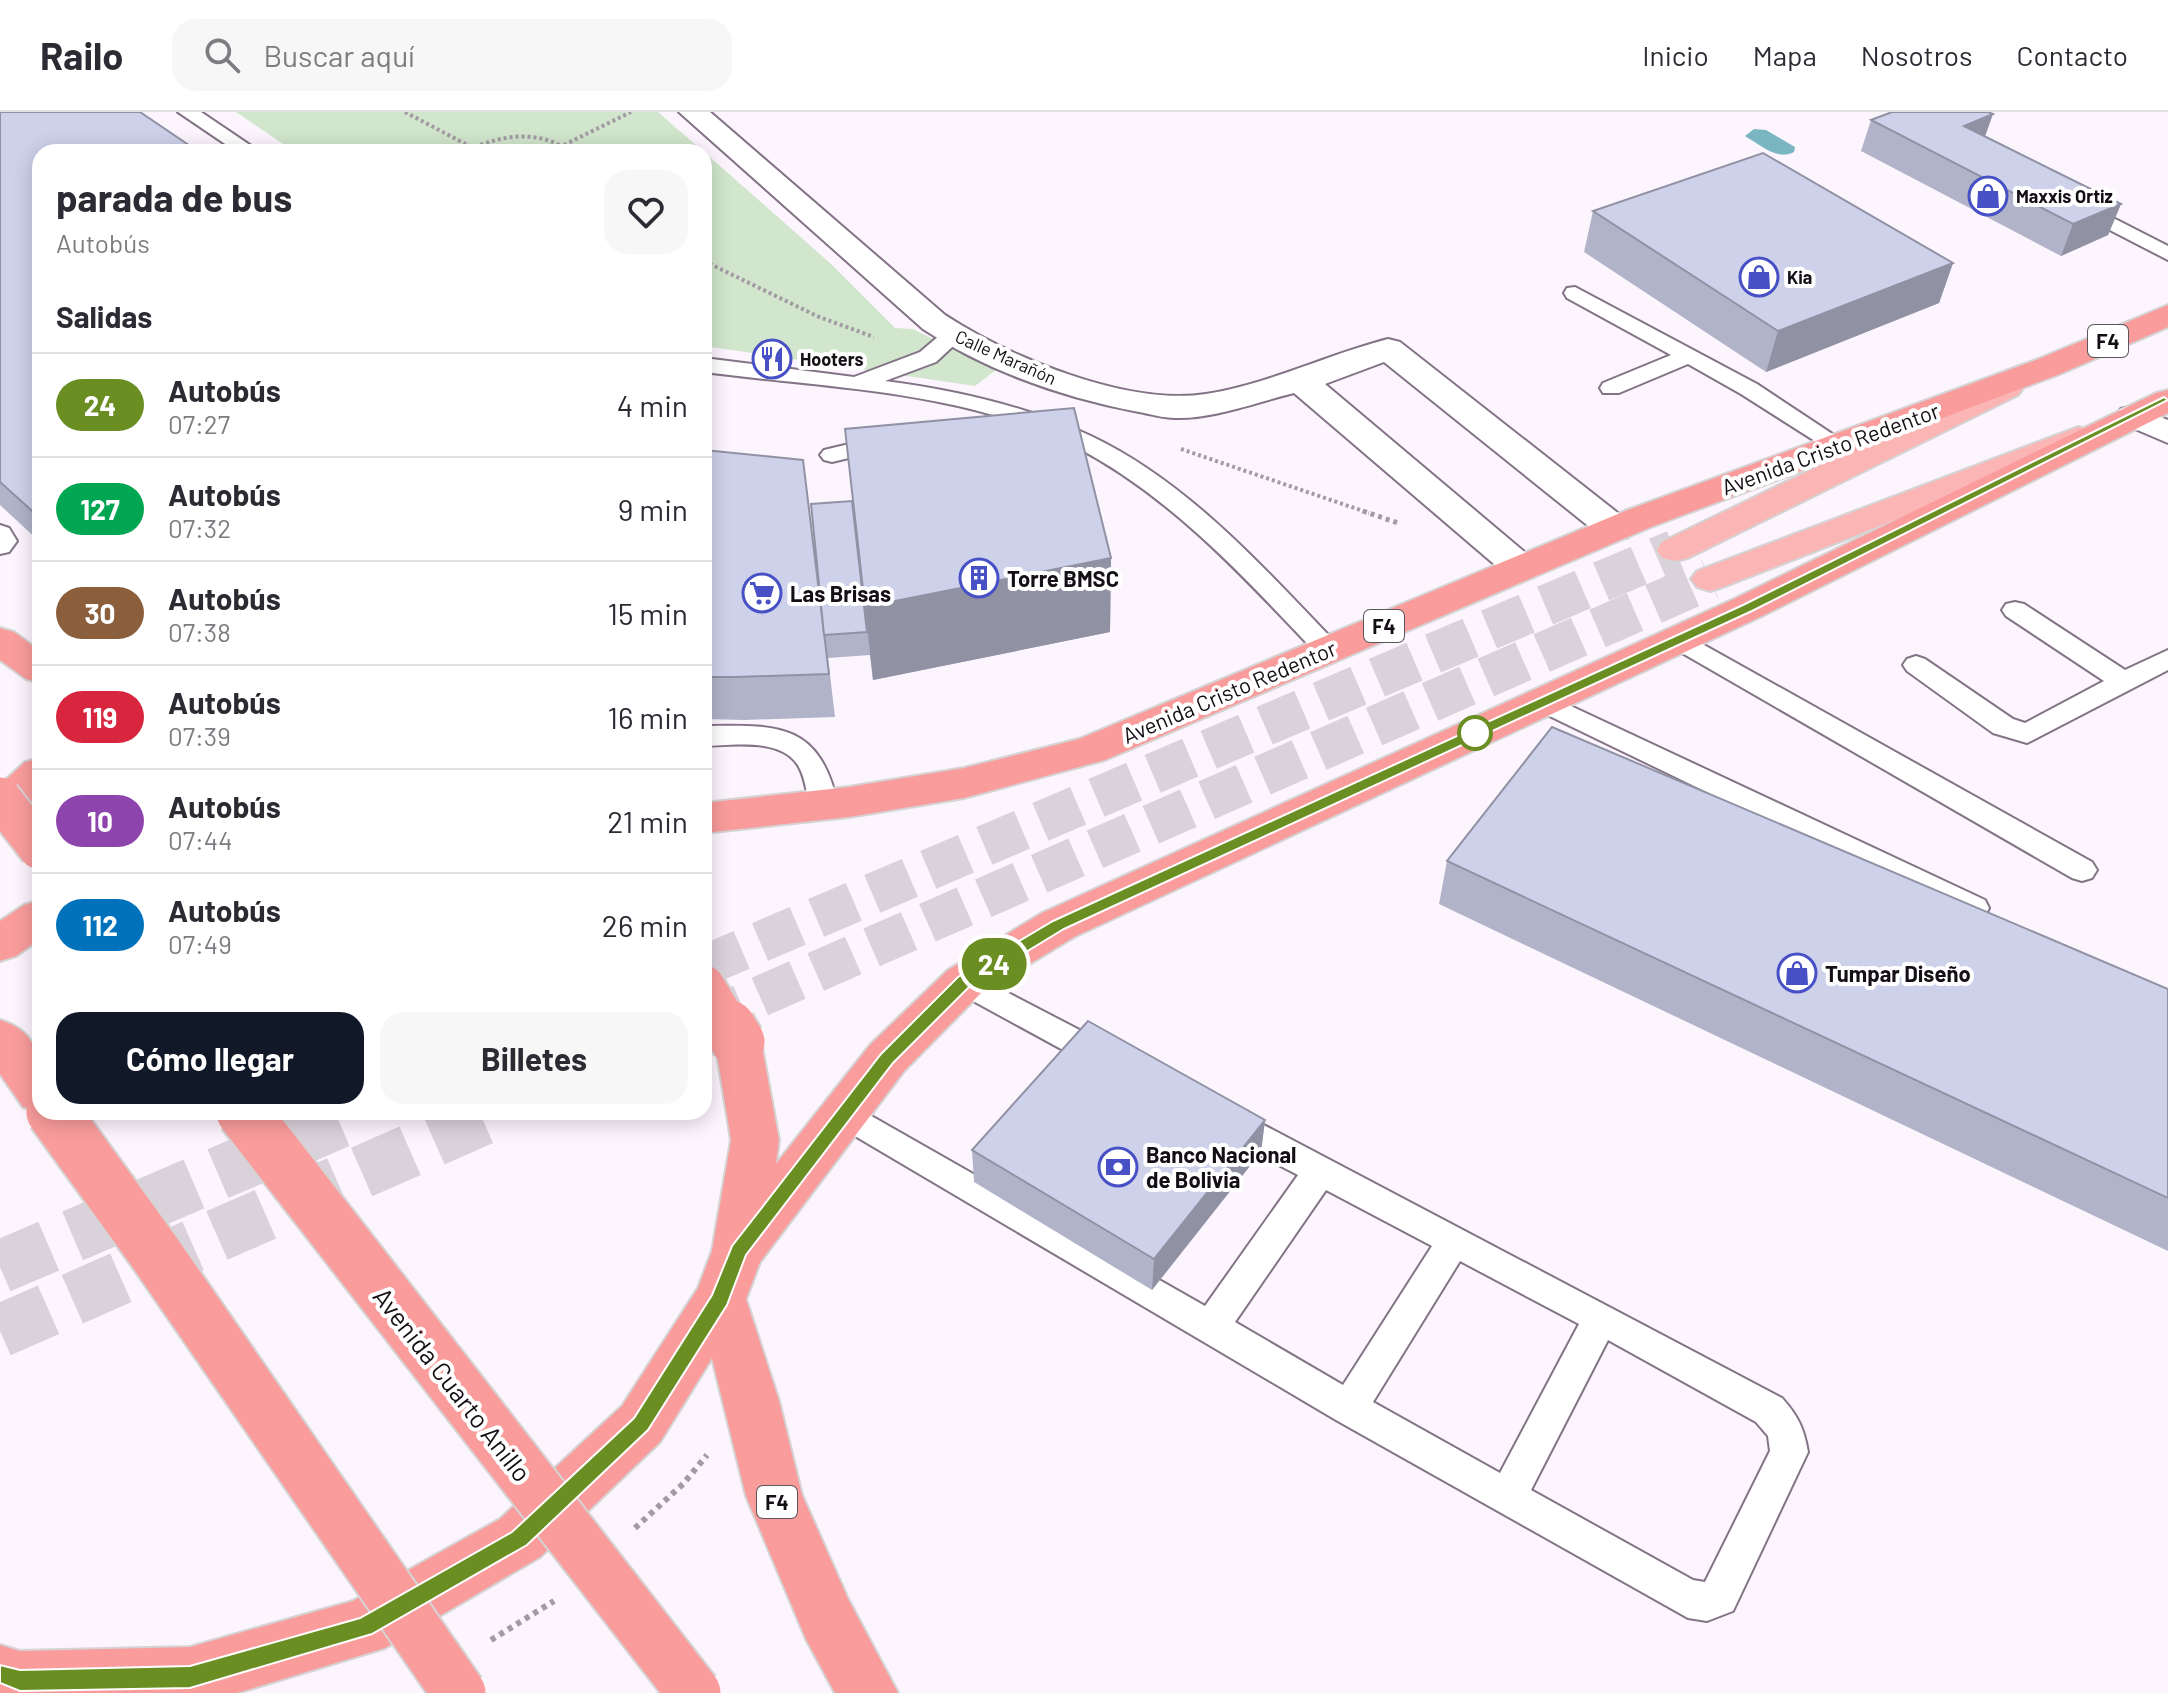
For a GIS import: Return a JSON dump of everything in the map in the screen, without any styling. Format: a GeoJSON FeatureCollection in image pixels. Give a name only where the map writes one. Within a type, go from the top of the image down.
{"type":"FeatureCollection","features":[{"type":"Feature","properties":{"kind":"highway","name":"Avenida Cristo Redentor"},"geometry":{"type":"LineString","coordinates":[[712,817],[824,805],[964,783],[1091,750],[1615,529],[2048,367],[2168,315]]}},
{"type":"Feature","properties":{"kind":"highway","name":"F4"},"geometry":{"type":"LineString","coordinates":[[21,1683],[190,1677],[364,1627],[520,1538],[641,1424],[729,1275],[845,1114],[887,1058],[964,982],[1058,925],[1679,640],[2156,416]]}},
{"type":"Feature","properties":{"kind":"highway"},"geometry":{"type":"LineString","coordinates":[[0,641],[32,664]]}},
{"type":"Feature","properties":{"kind":"highway"},"geometry":{"type":"LineString","coordinates":[[0,809],[32,779]]}},
{"type":"Feature","properties":{"kind":"highway"},"geometry":{"type":"LineString","coordinates":[[0,798],[32,839]]}},
{"type":"Feature","properties":{"kind":"highway"},"geometry":{"type":"LineString","coordinates":[[0,944],[32,922]]}},
{"type":"Feature","properties":{"kind":"highway","name":"F4"},"geometry":{"type":"LineString","coordinates":[[712,999],[738,1042],[755,1140],[729,1275],[752,1401],[774,1496],[827,1619],[868,1693]]}},
{"type":"Feature","properties":{"kind":"highway"},"geometry":{"type":"LineString","coordinates":[[0,1038],[32,1082]]}},
{"type":"Feature","properties":{"kind":"highway"},"geometry":{"type":"LineString","coordinates":[[59,1120],[155,1253],[459,1693]]}},
{"type":"Feature","properties":{"kind":"highway","name":"Avenida Cuarto Anillo"},"geometry":{"type":"LineString","coordinates":[[249,1120],[694,1693]]}},
{"type":"Feature","properties":{"kind":"main road","name":"Avenida Cristo Redentor"},"geometry":{"type":"LineString","coordinates":[[1675,550],[2048,367]]}},
{"type":"Feature","properties":{"kind":"main road"},"geometry":{"type":"LineString","coordinates":[[1710,579],[2156,416]]}},
{"type":"Feature","properties":{"kind":"street","name":"Calle Marañón"},"geometry":{"type":"LineString","coordinates":[[693,112],[901,296],[954,335],[1036,373],[1109,396],[1174,408],[1208,404],[1301,381],[1388,349],[1615,529]]}},
{"type":"Feature","properties":{"kind":"street"},"geometry":{"type":"LineString","coordinates":[[1301,381],[1521,568]]}},
{"type":"Feature","properties":{"kind":"lane"},"geometry":{"type":"LineString","coordinates":[[188,112],[238,144]]}},
{"type":"Feature","properties":{"kind":"lane"},"geometry":{"type":"LineString","coordinates":[[2063,197],[2168,254]]}},
{"type":"Feature","properties":{"kind":"lane"},"geometry":{"type":"LineString","coordinates":[[1575,293],[1689,356],[1837,445]]}},
{"type":"Feature","properties":{"kind":"lane"},"geometry":{"type":"LineString","coordinates":[[856,384],[928,357],[954,335]]}},
{"type":"Feature","properties":{"kind":"lane"},"geometry":{"type":"LineString","coordinates":[[1611,388],[1689,356]]}},
{"type":"Feature","properties":{"kind":"lane"},"geometry":{"type":"LineString","coordinates":[[712,366],[856,384],[991,410],[1072,437],[1134,473],[1183,509],[1246,562],[1328,650]]}},
{"type":"Feature","properties":{"kind":"lane"},"geometry":{"type":"LineString","coordinates":[[956,423],[991,410]]}},
{"type":"Feature","properties":{"kind":"lane"},"geometry":{"type":"LineString","coordinates":[[832,455],[915,435]]}},
{"type":"Feature","properties":{"kind":"lane"},"geometry":{"type":"LineString","coordinates":[[0,533],[4,541],[0,546]]}},
{"type":"Feature","properties":{"kind":"lane"},"geometry":{"type":"LineString","coordinates":[[2015,610],[2124,682]]}},
{"type":"Feature","properties":{"kind":"lane"},"geometry":{"type":"LineString","coordinates":[[1679,640],[2082,870]]}},
{"type":"Feature","properties":{"kind":"lane"},"geometry":{"type":"LineString","coordinates":[[1916,665],[2003,726],[2027,734],[2168,659]]}},
{"type":"Feature","properties":{"kind":"lane"},"geometry":{"type":"LineString","coordinates":[[1543,702],[1998,920]]}},
{"type":"Feature","properties":{"kind":"lane"},"geometry":{"type":"LineString","coordinates":[[712,736],[770,738],[795,748],[814,766],[824,805]]}},
{"type":"Feature","properties":{"kind":"lane"},"geometry":{"type":"LineString","coordinates":[[964,982],[1132,1072]]}},
{"type":"Feature","properties":{"kind":"lane"},"geometry":{"type":"LineString","coordinates":[[845,1114],[1349,1408],[1688,1599],[1707,1602],[1719,1597],[1789,1452],[1786,1429],[1769,1410],[1199,1107]]}},
{"type":"Feature","properties":{"kind":"lane"},"geometry":{"type":"LineString","coordinates":[[1211,1327],[1320,1171]]}},
{"type":"Feature","properties":{"kind":"lane"},"geometry":{"type":"LineString","coordinates":[[1349,1408],[1454,1241]]}},
{"type":"Feature","properties":{"kind":"lane"},"geometry":{"type":"LineString","coordinates":[[1508,1497],[1601,1318]]}},
{"type":"Feature","properties":{"kind":"path"},"geometry":{"type":"LineString","coordinates":[[405,112],[465,144]]}},
{"type":"Feature","properties":{"kind":"path"},"geometry":{"type":"LineString","coordinates":[[566,144],[631,112]]}},
{"type":"Feature","properties":{"kind":"path"},"geometry":{"type":"LineString","coordinates":[[486,144],[506,138],[533,136],[561,144]]}},
{"type":"Feature","properties":{"kind":"green space"},"geometry":{"type":"Polygon","coordinates":[[[236,112],[658,112],[695,144],[283,144],[236,112]]]}},
{"type":"Feature","properties":{"kind":"green space"},"geometry":{"type":"Polygon","coordinates":[[[712,159],[830,263],[895,328],[913,329],[996,370],[975,386],[712,347],[712,159]]]}},
{"type":"Feature","properties":{"kind":"water"},"geometry":{"type":"Polygon","coordinates":[[[1754,129],[1766,130],[1795,147],[1794,152],[1781,154],[1762,147],[1745,136],[1754,129]]]}},
{"type":"Feature","properties":{"kind":"building"},"geometry":{"type":"Polygon","coordinates":[[[0,112],[140,112],[187,144],[32,144],[32,511],[0,482],[0,112]]]}},
{"type":"Feature","properties":{"kind":"building"},"geometry":{"type":"Polygon","coordinates":[[[1892,112],[1993,114],[1964,126],[2121,204],[2073,224],[1871,120],[1892,112]]]}},
{"type":"Feature","properties":{"kind":"building"},"geometry":{"type":"Polygon","coordinates":[[[1763,153],[1953,263],[1778,331],[1593,211],[1763,153]]]}},
{"type":"Feature","properties":{"kind":"building"},"geometry":{"type":"Polygon","coordinates":[[[1074,408],[1111,558],[865,607],[845,429],[1074,408]]]}},
{"type":"Feature","properties":{"kind":"building","name":"Las Brisas"},"geometry":{"type":"Polygon","coordinates":[[[712,451],[803,460],[829,674],[712,677],[712,451]]]}},
{"type":"Feature","properties":{"kind":"building"},"geometry":{"type":"Polygon","coordinates":[[[852,501],[867,632],[824,635],[811,504],[852,501]]]}},
{"type":"Feature","properties":{"kind":"building","name":"Tumpar Diseño"},"geometry":{"type":"Polygon","coordinates":[[[1552,727],[2168,989],[2168,1198],[1447,861],[1552,727]]]}},
{"type":"Feature","properties":{"kind":"building","name":"Banco Nacional de Bolivia"},"geometry":{"type":"Polygon","coordinates":[[[1088,1021],[1265,1120],[1154,1259],[972,1150],[1088,1021]]]}},
{"type":"Feature","properties":{"kind":"tunnel"},"geometry":{"type":"LineString","coordinates":[[712,963],[1675,550]]}},
{"type":"Feature","properties":{"kind":"tunnel"},"geometry":{"type":"LineString","coordinates":[[712,1017],[1710,579]]}},
{"type":"Feature","properties":{"kind":"tunnel"},"geometry":{"type":"LineString","coordinates":[[0,1267],[343,1120]]}},
{"type":"Feature","properties":{"kind":"tunnel"},"geometry":{"type":"LineString","coordinates":[[0,1331],[480,1120]]}},
{"type":"Feature","properties":{"kind":"bus line","name":"24"},"geometry":{"type":"LineString","coordinates":[[0,1675],[20,1681],[190,1677],[364,1627],[520,1538],[641,1424],[720,1299],[738,1251],[887,1058],[964,982],[1058,925],[1747,608],[2168,400]]}},
{"type":"Feature","properties":{"kind":"place","name":"Maxxis Ortiz"},"geometry":{"type":"Point","coordinates":[1988,196]}},
{"type":"Feature","properties":{"kind":"place","name":"Kia"},"geometry":{"type":"Point","coordinates":[1759,277]}},
{"type":"Feature","properties":{"kind":"place","name":"Hooters"},"geometry":{"type":"Point","coordinates":[772,359]}},
{"type":"Feature","properties":{"kind":"place","name":"Torre BMSC"},"geometry":{"type":"Point","coordinates":[979,578]}},
{"type":"Feature","properties":{"kind":"place","name":"Las Brisas"},"geometry":{"type":"Point","coordinates":[762,593]}},
{"type":"Feature","properties":{"kind":"place","name":"Tumpar Diseño"},"geometry":{"type":"Point","coordinates":[1797,973]}},
{"type":"Feature","properties":{"kind":"place","name":"Banco Nacional de Bolivia"},"geometry":{"type":"Point","coordinates":[1118,1167]}}]}
